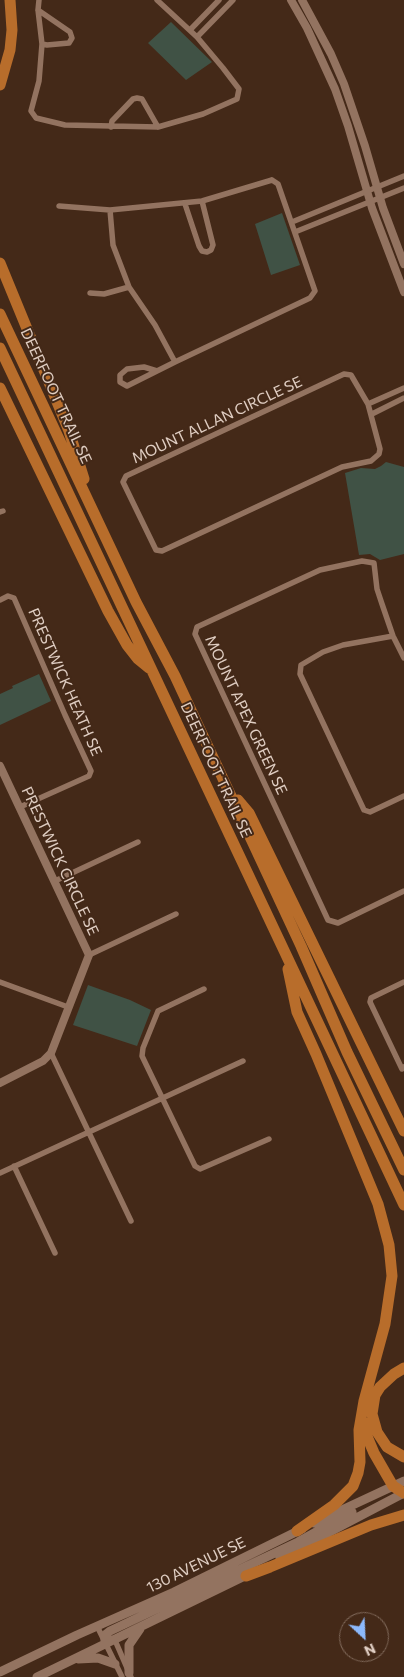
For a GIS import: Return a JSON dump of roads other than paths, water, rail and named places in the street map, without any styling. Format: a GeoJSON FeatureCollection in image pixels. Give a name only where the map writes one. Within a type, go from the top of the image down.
{"type":"FeatureCollection","features":[{"type":"Feature","properties":{"kind":"highway"},"geometry":{"type":"LineString","coordinates":[[0,0],[12,30]]}},
{"type":"Feature","properties":{"kind":"highway"},"geometry":{"type":"LineString","coordinates":[[0,85],[10,50],[12,30],[10,0]]}},
{"type":"Feature","properties":{"kind":"highway"},"geometry":{"type":"LineString","coordinates":[[0,263],[69,431],[101,528]]}},
{"type":"Feature","properties":{"kind":"highway","name":"DEERFOOT TRAIL SE"},"geometry":{"type":"LineString","coordinates":[[0,314],[136,602],[175,676],[301,946],[347,1052],[404,1170]]}},
{"type":"Feature","properties":{"kind":"highway","name":"DEERFOOT TRAIL SE"},"geometry":{"type":"LineString","coordinates":[[0,348],[404,1205]]}},
{"type":"Feature","properties":{"kind":"highway"},"geometry":{"type":"LineString","coordinates":[[0,388],[108,611],[127,645],[152,670]]}},
{"type":"Feature","properties":{"kind":"highway"},"geometry":{"type":"LineString","coordinates":[[226,785],[249,813],[404,1131]]}},
{"type":"Feature","properties":{"kind":"highway"},"geometry":{"type":"LineString","coordinates":[[285,952],[297,1012],[376,1198],[389,1245],[392,1276],[385,1324],[364,1401],[359,1430],[360,1462],[353,1486],[334,1505],[297,1531]]}},
{"type":"Feature","properties":{"kind":"highway"},"geometry":{"type":"LineString","coordinates":[[404,1368],[394,1374],[380,1387],[375,1395],[372,1414],[377,1432],[387,1447],[404,1457]]}},
{"type":"Feature","properties":{"kind":"highway"},"geometry":{"type":"LineString","coordinates":[[364,1401],[368,1439],[374,1453],[404,1493]]}},
{"type":"Feature","properties":{"kind":"highway"},"geometry":{"type":"LineString","coordinates":[[246,1576],[270,1568],[371,1525],[404,1515]]}},
{"type":"Feature","properties":{"kind":"main road","name":"130 AVENUE SE"},"geometry":{"type":"LineString","coordinates":[[37,1677],[73,1659],[106,1632],[174,1592],[297,1531],[399,1484]]}},
{"type":"Feature","properties":{"kind":"main road","name":"130 AVENUE SE"},"geometry":{"type":"LineString","coordinates":[[2,1673],[106,1632],[144,1625],[246,1576],[404,1493]]}},
{"type":"Feature","properties":{"kind":"main road"},"geometry":{"type":"LineString","coordinates":[[106,1632],[298,1542],[342,1518],[370,1498]]}},
{"type":"Feature","properties":{"kind":"main road"},"geometry":{"type":"LineString","coordinates":[[128,1676],[129,1645],[144,1625]]}},
{"type":"Feature","properties":{"kind":"main road"},"geometry":{"type":"LineString","coordinates":[[73,1659],[98,1658],[115,1664]]}},
{"type":"Feature","properties":{"kind":"street"},"geometry":{"type":"LineString","coordinates":[[39,0],[38,10],[42,44],[39,81],[31,111],[36,118],[65,125],[158,127],[203,114],[237,99],[239,89],[198,37],[157,0]]}},
{"type":"Feature","properties":{"kind":"street"},"geometry":{"type":"LineString","coordinates":[[190,30],[220,0],[227,5]]}},
{"type":"Feature","properties":{"kind":"street"},"geometry":{"type":"LineString","coordinates":[[198,37],[233,0]]}},
{"type":"Feature","properties":{"kind":"street"},"geometry":{"type":"LineString","coordinates":[[291,0],[307,28],[334,89],[348,126],[370,202],[404,292]]}},
{"type":"Feature","properties":{"kind":"street"},"geometry":{"type":"LineString","coordinates":[[302,0],[331,54],[344,84],[358,121],[380,198],[404,264]]}},
{"type":"Feature","properties":{"kind":"street"},"geometry":{"type":"LineString","coordinates":[[38,10],[70,32],[72,38],[69,43],[42,44]]}},
{"type":"Feature","properties":{"kind":"street"},"geometry":{"type":"LineString","coordinates":[[111,127],[112,120],[133,99],[137,98],[142,99],[158,127]]}},
{"type":"Feature","properties":{"kind":"street"},"geometry":{"type":"LineString","coordinates":[[292,222],[404,176]]}},
{"type":"Feature","properties":{"kind":"street"},"geometry":{"type":"LineString","coordinates":[[59,206],[110,210],[185,204],[202,201],[272,180],[278,184],[314,291],[310,298],[127,386],[120,382],[120,375],[127,369],[144,367],[157,371]]}},
{"type":"Feature","properties":{"kind":"street"},"geometry":{"type":"LineString","coordinates":[[295,232],[404,188]]}},
{"type":"Feature","properties":{"kind":"street"},"geometry":{"type":"LineString","coordinates":[[185,204],[199,246],[202,251],[208,252],[213,245],[202,201]]}},
{"type":"Feature","properties":{"kind":"street"},"geometry":{"type":"LineString","coordinates":[[110,210],[113,245],[130,287],[155,325],[175,362]]}},
{"type":"Feature","properties":{"kind":"street"},"geometry":{"type":"LineString","coordinates":[[90,293],[104,294],[130,287]]}},
{"type":"Feature","properties":{"kind":"street","name":"MOUNT ALLAN CIRCLE SE"},"geometry":{"type":"LineString","coordinates":[[344,374],[351,375],[372,414],[380,454],[371,461],[342,467],[162,551],[156,550],[123,482],[126,476],[344,374]]}},
{"type":"Feature","properties":{"kind":"street"},"geometry":{"type":"LineString","coordinates":[[368,404],[404,388]]}},
{"type":"Feature","properties":{"kind":"street"},"geometry":{"type":"LineString","coordinates":[[372,414],[404,398]]}},
{"type":"Feature","properties":{"kind":"street","name":"MOUNT APEX GREEN SE"},"geometry":{"type":"LineString","coordinates":[[404,658],[393,636],[377,589],[374,563],[362,561],[320,570],[197,626],[195,634],[328,920],[338,923],[404,891]]}},
{"type":"Feature","properties":{"kind":"street","name":"PRESTWICK HEATH SE"},"geometry":{"type":"LineString","coordinates":[[0,600],[8,596],[14,598],[91,771],[89,776],[20,807]]}},
{"type":"Feature","properties":{"kind":"street"},"geometry":{"type":"LineString","coordinates":[[393,636],[343,645],[323,652],[301,665],[300,674],[364,810],[370,812],[404,796]]}},
{"type":"Feature","properties":{"kind":"street","name":"PRESTWICK CIRCLE SE"},"geometry":{"type":"LineString","coordinates":[[0,766],[89,955],[51,1053]]}},
{"type":"Feature","properties":{"kind":"street"},"geometry":{"type":"LineString","coordinates":[[55,881],[138,842]]}},
{"type":"Feature","properties":{"kind":"street"},"geometry":{"type":"LineString","coordinates":[[89,955],[176,914]]}},
{"type":"Feature","properties":{"kind":"street"},"geometry":{"type":"LineString","coordinates":[[0,982],[68,1007]]}},
{"type":"Feature","properties":{"kind":"street"},"geometry":{"type":"LineString","coordinates":[[404,982],[370,998],[370,1002],[402,1068],[404,1068]]}},
{"type":"Feature","properties":{"kind":"street"},"geometry":{"type":"LineString","coordinates":[[204,989],[158,1011],[143,1048],[142,1056],[195,1166],[200,1169],[269,1138]]}},
{"type":"Feature","properties":{"kind":"street"},"geometry":{"type":"LineString","coordinates":[[0,1082],[43,1062],[51,1053],[131,1221]]}},
{"type":"Feature","properties":{"kind":"street"},"geometry":{"type":"LineString","coordinates":[[0,1173],[243,1061]]}},
{"type":"Feature","properties":{"kind":"street"},"geometry":{"type":"LineString","coordinates":[[14,1166],[55,1253]]}},
{"type":"Feature","properties":{"kind":"street"},"geometry":{"type":"LineString","coordinates":[[106,1632],[115,1664],[128,1676]]}},
{"type":"Feature","properties":{"kind":"street"},"geometry":{"type":"LineString","coordinates":[[106,1632],[128,1676]]}}]}
